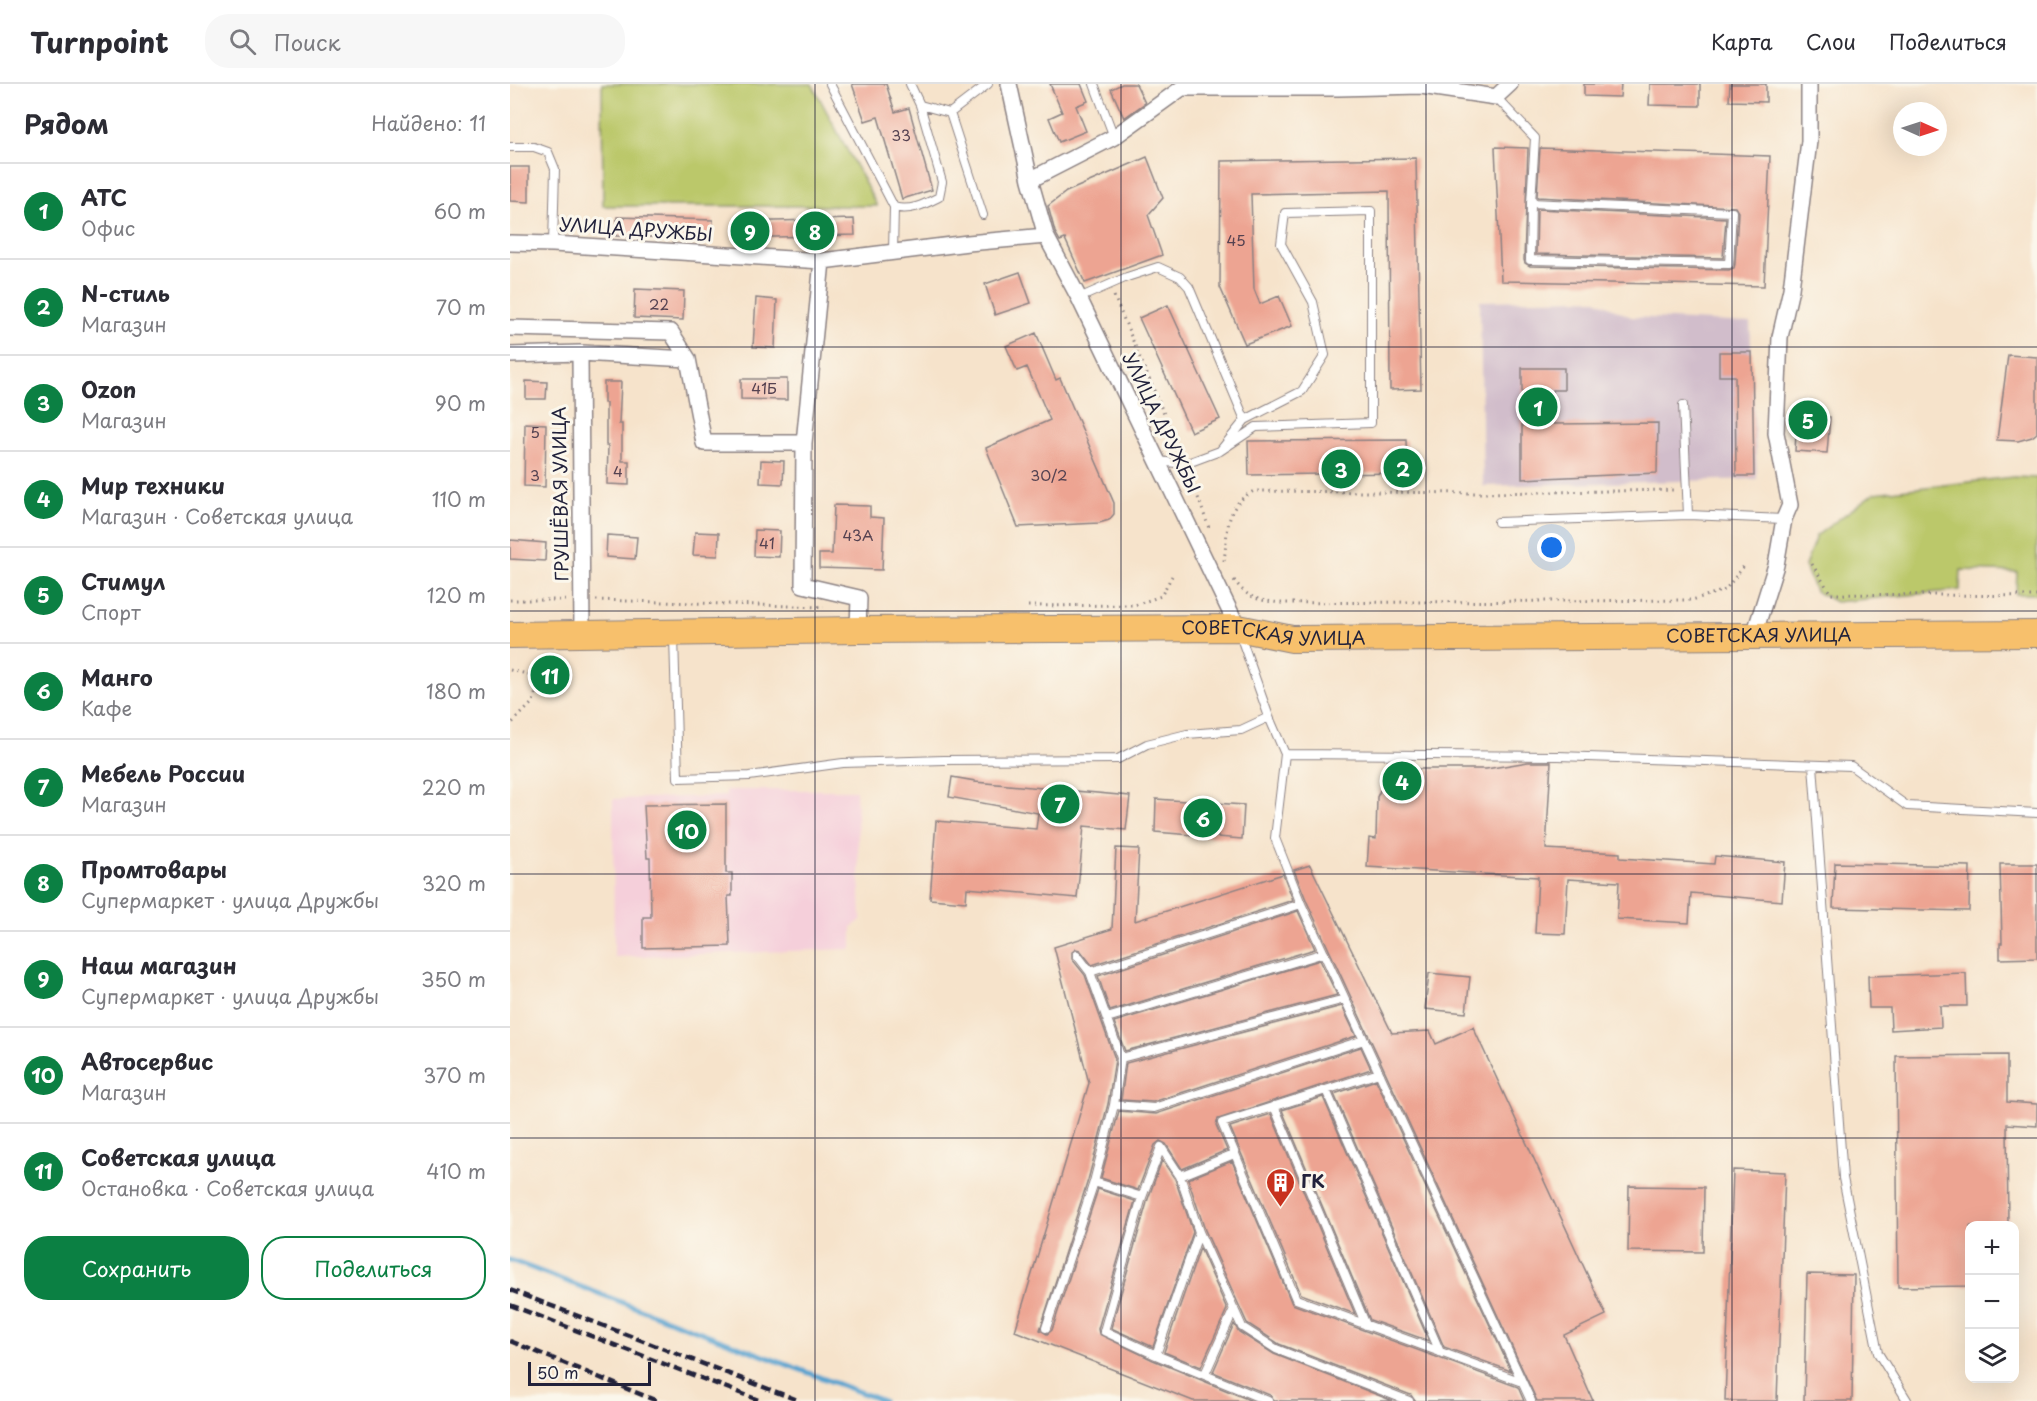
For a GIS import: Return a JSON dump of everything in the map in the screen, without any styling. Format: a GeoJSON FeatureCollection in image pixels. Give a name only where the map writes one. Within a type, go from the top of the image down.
{"type":"FeatureCollection","features":[{"type":"Feature","properties":{"kind":"highway","name":"СОВЕТСКАЯ УЛИЦА"},"geometry":{"type":"LineString","coordinates":[[510,635],[1238,628],[1292,639],[2037,634]]}},
{"type":"Feature","properties":{"kind":"street","name":"УЛИЦА ДРУЖБЫ"},"geometry":{"type":"LineString","coordinates":[[1009,84],[1030,180],[1047,236],[1238,628]]}},
{"type":"Feature","properties":{"kind":"street"},"geometry":{"type":"LineString","coordinates":[[1030,180],[1114,137],[1183,86],[1338,88],[1422,85],[1496,97],[1510,84]]}},
{"type":"Feature","properties":{"kind":"street"},"geometry":{"type":"LineString","coordinates":[[1754,635],[1776,565],[1784,519],[1790,505],[1776,433],[1780,338],[1791,289],[1809,141],[1809,84]]}},
{"type":"Feature","properties":{"kind":"street","name":"УЛИЦА ДРУЖБЫ"},"geometry":{"type":"LineString","coordinates":[[510,243],[553,243],[822,261],[1047,236]]}},
{"type":"Feature","properties":{"kind":"street"},"geometry":{"type":"LineString","coordinates":[[822,261],[804,443],[803,585],[858,598],[858,630]]}},
{"type":"Feature","properties":{"kind":"street"},"geometry":{"type":"LineString","coordinates":[[510,328],[671,332],[688,359],[705,443],[804,443]]}},
{"type":"Feature","properties":{"kind":"street"},"geometry":{"type":"LineString","coordinates":[[510,355],[580,353],[688,359]]}},
{"type":"Feature","properties":{"kind":"street","name":"ГРУШЁВАЯ УЛИЦА"},"geometry":{"type":"LineString","coordinates":[[580,353],[582,635]]}},
{"type":"Feature","properties":{"kind":"lane"},"geometry":{"type":"LineString","coordinates":[[830,84],[894,207],[892,252]]}},
{"type":"Feature","properties":{"kind":"lane"},"geometry":{"type":"LineString","coordinates":[[894,207],[902,209],[922,205],[939,197],[942,182],[920,105],[910,84]]}},
{"type":"Feature","properties":{"kind":"lane"},"geometry":{"type":"LineString","coordinates":[[950,113],[988,84]]}},
{"type":"Feature","properties":{"kind":"lane"},"geometry":{"type":"LineString","coordinates":[[1094,84],[1114,137]]}},
{"type":"Feature","properties":{"kind":"lane"},"geometry":{"type":"LineString","coordinates":[[1496,97],[1535,138],[1531,203],[1530,260],[1729,264],[1732,212],[1531,203]]}},
{"type":"Feature","properties":{"kind":"lane"},"geometry":{"type":"LineString","coordinates":[[920,105],[950,113]]}},
{"type":"Feature","properties":{"kind":"lane"},"geometry":{"type":"LineString","coordinates":[[950,113],[983,215]]}},
{"type":"Feature","properties":{"kind":"lane"},"geometry":{"type":"LineString","coordinates":[[510,147],[534,147],[548,152],[555,169],[553,243]]}},
{"type":"Feature","properties":{"kind":"lane"},"geometry":{"type":"LineString","coordinates":[[1158,460],[1185,464],[1221,451],[1256,427],[1371,423],[1371,212],[1285,213],[1281,244],[1313,302],[1325,355],[1302,391],[1245,420],[1221,451]]}},
{"type":"Feature","properties":{"kind":"lane"},"geometry":{"type":"LineString","coordinates":[[1079,298],[1127,277],[1158,267],[1180,277],[1189,287],[1245,420]]}},
{"type":"Feature","properties":{"kind":"lane"},"geometry":{"type":"LineString","coordinates":[[1683,405],[1688,515]]}},
{"type":"Feature","properties":{"kind":"lane"},"geometry":{"type":"LineString","coordinates":[[1498,522],[1688,515],[1784,519]]}},
{"type":"Feature","properties":{"kind":"lane"},"geometry":{"type":"LineString","coordinates":[[1238,628],[1269,717],[1285,754],[1275,838],[1301,904],[1531,1401]]}},
{"type":"Feature","properties":{"kind":"lane"},"geometry":{"type":"LineString","coordinates":[[674,633],[678,778],[749,777],[843,764],[944,760],[1118,759],[1147,744],[1187,734],[1241,730],[1269,717]]}},
{"type":"Feature","properties":{"kind":"lane"},"geometry":{"type":"LineString","coordinates":[[1285,754],[1558,756],[1851,766],[1907,806],[2037,813]]}},
{"type":"Feature","properties":{"kind":"lane"},"geometry":{"type":"LineString","coordinates":[[1812,765],[1843,1178],[1878,1353],[1907,1400]]}},
{"type":"Feature","properties":{"kind":"lane"},"geometry":{"type":"LineString","coordinates":[[1090,972],[1301,904]]}},
{"type":"Feature","properties":{"kind":"lane"},"geometry":{"type":"LineString","coordinates":[[1107,1018],[1324,953]]}},
{"type":"Feature","properties":{"kind":"lane"},"geometry":{"type":"LineString","coordinates":[[1046,1328],[1094,1182],[1114,1105],[1121,1058],[1090,972],[1077,955]]}},
{"type":"Feature","properties":{"kind":"lane"},"geometry":{"type":"LineString","coordinates":[[1121,1058],[1345,999]]}},
{"type":"Feature","properties":{"kind":"lane"},"geometry":{"type":"LineString","coordinates":[[1114,1105],[1154,1108],[1364,1040]]}},
{"type":"Feature","properties":{"kind":"lane"},"geometry":{"type":"LineString","coordinates":[[1379,1073],[1222,1123],[1296,1299],[1522,1382]]}},
{"type":"Feature","properties":{"kind":"lane"},"geometry":{"type":"LineString","coordinates":[[1326,1090],[1440,1352]]}},
{"type":"Feature","properties":{"kind":"lane"},"geometry":{"type":"LineString","coordinates":[[1274,1106],[1366,1325]]}},
{"type":"Feature","properties":{"kind":"lane"},"geometry":{"type":"LineString","coordinates":[[1268,1401],[1104,1331],[1142,1197],[1161,1147],[1180,1176],[1199,1232],[1242,1327],[1276,1349],[1408,1401]]}},
{"type":"Feature","properties":{"kind":"lane"},"geometry":{"type":"LineString","coordinates":[[1180,1176],[1234,1154]]}},
{"type":"Feature","properties":{"kind":"lane"},"geometry":{"type":"LineString","coordinates":[[1094,1182],[1142,1197]]}},
{"type":"Feature","properties":{"kind":"lane"},"geometry":{"type":"LineString","coordinates":[[1156,1355],[1199,1232]]}},
{"type":"Feature","properties":{"kind":"lane"},"geometry":{"type":"LineString","coordinates":[[1205,1374],[1233,1309]]}},
{"type":"Feature","properties":{"kind":"path"},"geometry":{"type":"LineString","coordinates":[[1223,566],[1230,514],[1237,502],[1254,491],[1481,493],[1686,490]]}},
{"type":"Feature","properties":{"kind":"path"},"geometry":{"type":"LineString","coordinates":[[1812,564],[1831,594],[2037,596]]}},
{"type":"Feature","properties":{"kind":"path"},"geometry":{"type":"LineString","coordinates":[[1281,603],[1692,600],[1725,590],[1744,566]]}},
{"type":"Feature","properties":{"kind":"path"},"geometry":{"type":"LineString","coordinates":[[510,670],[540,677],[533,702],[510,725]]}},
{"type":"Feature","properties":{"kind":"shaded area"},"geometry":{"type":"Polygon","coordinates":[[[1594,299],[1631,317],[1750,323],[1757,479],[1483,486],[1480,301],[1594,299]]]}},
{"type":"Feature","properties":{"kind":"shaded area"},"geometry":{"type":"Polygon","coordinates":[[[726,790],[856,790],[861,920],[852,927],[852,949],[614,957],[613,799],[726,796],[726,790]]]}},
{"type":"Feature","properties":{"kind":"green space"},"geometry":{"type":"Polygon","coordinates":[[[602,84],[812,84],[877,206],[603,206],[602,84]]]}},
{"type":"Feature","properties":{"kind":"green space"},"geometry":{"type":"Polygon","coordinates":[[[2013,477],[2037,478],[2037,594],[2016,594],[2017,572],[1961,570],[1960,590],[1835,602],[1815,591],[1805,566],[1816,536],[1874,493],[2013,477]]]}},
{"type":"Feature","properties":{"kind":"building"},"geometry":{"type":"Polygon","coordinates":[[[852,84],[886,84],[895,112],[909,108],[932,190],[902,199],[878,117],[865,121],[852,84]]]}},
{"type":"Feature","properties":{"kind":"building"},"geometry":{"type":"Polygon","coordinates":[[[1050,84],[1081,84],[1088,101],[1076,106],[1086,131],[1059,142],[1049,118],[1062,112],[1050,84]]]}},
{"type":"Feature","properties":{"kind":"building"},"geometry":{"type":"Polygon","coordinates":[[[1122,84],[1136,84],[1145,103],[1124,118],[1111,89],[1122,84]]]}},
{"type":"Feature","properties":{"kind":"building"},"geometry":{"type":"Polygon","coordinates":[[[1584,84],[1621,84],[1620,97],[1584,96],[1584,84]]]}},
{"type":"Feature","properties":{"kind":"building"},"geometry":{"type":"Polygon","coordinates":[[[1650,84],[1700,84],[1700,106],[1649,105],[1650,84]]]}},
{"type":"Feature","properties":{"kind":"building"},"geometry":{"type":"Polygon","coordinates":[[[1730,84],[1766,84],[1766,102],[1729,101],[1730,84]]]}},
{"type":"Feature","properties":{"kind":"building"},"geometry":{"type":"Polygon","coordinates":[[[1495,147],[1528,148],[1524,260],[1530,266],[1729,270],[1734,268],[1735,264],[1738,212],[1735,207],[1537,197],[1540,148],[1770,156],[1764,286],[1501,281],[1495,147]]]}},
{"type":"Feature","properties":{"kind":"building"},"geometry":{"type":"Polygon","coordinates":[[[1147,157],[1163,198],[1148,215],[1162,255],[1085,283],[1065,239],[1060,241],[1055,232],[1048,206],[1066,192],[1147,157]]]}},
{"type":"Feature","properties":{"kind":"building"},"geometry":{"type":"Polygon","coordinates":[[[1416,158],[1421,389],[1390,390],[1389,191],[1251,194],[1254,289],[1260,304],[1279,296],[1292,326],[1245,344],[1220,287],[1221,161],[1416,158]]]}},
{"type":"Feature","properties":{"kind":"building"},"geometry":{"type":"Polygon","coordinates":[[[510,167],[529,167],[529,202],[510,201],[510,167]]]}},
{"type":"Feature","properties":{"kind":"building"},"geometry":{"type":"Polygon","coordinates":[[[1537,209],[1726,218],[1723,258],[1536,254],[1537,209]]]}},
{"type":"Feature","properties":{"kind":"building"},"geometry":{"type":"Polygon","coordinates":[[[617,217],[713,220],[712,239],[616,236],[617,217]]]}},
{"type":"Feature","properties":{"kind":"building"},"geometry":{"type":"Polygon","coordinates":[[[854,219],[855,235],[738,238],[737,222],[854,219]]]}},
{"type":"Feature","properties":{"kind":"building"},"geometry":{"type":"Polygon","coordinates":[[[1020,272],[1031,303],[995,315],[985,284],[1020,272]]]}},
{"type":"Feature","properties":{"kind":"building"},"geometry":{"type":"Polygon","coordinates":[[[635,289],[684,291],[683,320],[634,318],[635,289]]]}},
{"type":"Feature","properties":{"kind":"building"},"geometry":{"type":"Polygon","coordinates":[[[756,298],[777,300],[775,348],[753,347],[756,298]]]}},
{"type":"Feature","properties":{"kind":"building"},"geometry":{"type":"Polygon","coordinates":[[[1168,305],[1220,419],[1191,432],[1139,318],[1168,305]]]}},
{"type":"Feature","properties":{"kind":"building"},"geometry":{"type":"Polygon","coordinates":[[[1036,333],[1056,380],[1060,378],[1114,503],[1114,514],[1109,520],[1099,523],[1018,527],[986,448],[1050,420],[1027,367],[1017,371],[1006,346],[1036,333]]]}},
{"type":"Feature","properties":{"kind":"building"},"geometry":{"type":"Polygon","coordinates":[[[1719,352],[1752,352],[1754,476],[1736,476],[1735,376],[1719,376],[1719,352]]]}},
{"type":"Feature","properties":{"kind":"building"},"geometry":{"type":"Polygon","coordinates":[[[2008,355],[2037,357],[2037,433],[2018,441],[1997,440],[2008,355]]]}},
{"type":"Feature","properties":{"kind":"building"},"geometry":{"type":"Polygon","coordinates":[[[1522,368],[1564,368],[1564,390],[1553,390],[1553,424],[1658,423],[1657,473],[1522,479],[1522,368]]]}},
{"type":"Feature","properties":{"kind":"building"},"geometry":{"type":"Polygon","coordinates":[[[741,379],[787,379],[787,400],[741,399],[741,379]]]}},
{"type":"Feature","properties":{"kind":"building"},"geometry":{"type":"Polygon","coordinates":[[[526,381],[547,382],[546,399],[526,399],[526,381]]]}},
{"type":"Feature","properties":{"kind":"building"},"geometry":{"type":"Polygon","coordinates":[[[604,382],[621,382],[619,424],[622,424],[622,461],[629,461],[629,485],[607,484],[608,445],[606,445],[604,382]]]}},
{"type":"Feature","properties":{"kind":"building"},"geometry":{"type":"Polygon","coordinates":[[[1797,416],[1830,417],[1827,453],[1795,451],[1797,416]]]}},
{"type":"Feature","properties":{"kind":"building"},"geometry":{"type":"Polygon","coordinates":[[[525,423],[546,424],[545,487],[524,486],[525,423]]]}},
{"type":"Feature","properties":{"kind":"building"},"geometry":{"type":"Polygon","coordinates":[[[1406,440],[1407,473],[1249,475],[1248,441],[1406,440]]]}},
{"type":"Feature","properties":{"kind":"building"},"geometry":{"type":"Polygon","coordinates":[[[761,460],[784,461],[783,484],[760,483],[761,460]]]}},
{"type":"Feature","properties":{"kind":"building"},"geometry":{"type":"Polygon","coordinates":[[[834,505],[870,506],[870,517],[884,518],[882,570],[819,568],[819,554],[832,554],[834,505]]]}},
{"type":"Feature","properties":{"kind":"building"},"geometry":{"type":"Polygon","coordinates":[[[755,530],[780,531],[779,557],[754,556],[755,530]]]}},
{"type":"Feature","properties":{"kind":"building"},"geometry":{"type":"Polygon","coordinates":[[[695,532],[719,533],[718,556],[693,555],[695,532]]]}},
{"type":"Feature","properties":{"kind":"building"},"geometry":{"type":"Polygon","coordinates":[[[607,535],[637,537],[635,559],[606,557],[607,535]]]}},
{"type":"Feature","properties":{"kind":"building"},"geometry":{"type":"Polygon","coordinates":[[[510,540],[546,543],[545,561],[510,559],[510,540]]]}},
{"type":"Feature","properties":{"kind":"building"},"geometry":{"type":"Polygon","coordinates":[[[1528,762],[1551,762],[1546,849],[1620,853],[1620,858],[1714,864],[1715,856],[1785,862],[1782,901],[1691,893],[1689,923],[1617,919],[1619,882],[1568,879],[1565,934],[1535,933],[1538,877],[1367,867],[1369,838],[1376,839],[1377,797],[1386,778],[1406,769],[1486,769],[1528,762]]]}},
{"type":"Feature","properties":{"kind":"building"},"geometry":{"type":"Polygon","coordinates":[[[952,777],[975,782],[1130,796],[1126,830],[1084,826],[1077,898],[967,888],[966,902],[930,899],[936,821],[1036,829],[1038,813],[949,797],[952,777]]]}},
{"type":"Feature","properties":{"kind":"building"},"geometry":{"type":"Polygon","coordinates":[[[1156,799],[1244,805],[1242,839],[1155,832],[1156,799]]]}},
{"type":"Feature","properties":{"kind":"building"},"geometry":{"type":"Polygon","coordinates":[[[726,804],[726,873],[732,873],[732,896],[728,896],[730,946],[643,948],[643,917],[651,917],[650,858],[647,858],[644,805],[726,804]]]}},
{"type":"Feature","properties":{"kind":"building"},"geometry":{"type":"Polygon","coordinates":[[[1116,848],[1139,849],[1135,921],[1283,874],[1293,900],[1092,965],[1080,950],[1076,949],[1072,952],[1072,959],[1085,975],[1115,1059],[1108,1104],[1088,1180],[1040,1330],[1047,1334],[1052,1330],[1098,1189],[1135,1201],[1098,1329],[1099,1334],[1153,1360],[1252,1401],[1193,1401],[1015,1331],[1089,1083],[1054,947],[1112,929],[1116,848]]]}},
{"type":"Feature","properties":{"kind":"building"},"geometry":{"type":"Polygon","coordinates":[[[1835,863],[1970,866],[1969,911],[1833,908],[1835,863]]]}},
{"type":"Feature","properties":{"kind":"building"},"geometry":{"type":"Polygon","coordinates":[[[2000,864],[2037,864],[2037,958],[2000,959],[2000,943],[2002,943],[2000,864]]]}},
{"type":"Feature","properties":{"kind":"building"},"geometry":{"type":"Polygon","coordinates":[[[1310,865],[1392,1033],[1430,1031],[1436,1044],[1473,1027],[1606,1315],[1564,1335],[1593,1401],[1537,1401],[1307,902],[1294,870],[1310,865]]]}},
{"type":"Feature","properties":{"kind":"building"},"geometry":{"type":"Polygon","coordinates":[[[1298,911],[1315,949],[1110,1011],[1098,976],[1298,911]]]}},
{"type":"Feature","properties":{"kind":"building"},"geometry":{"type":"Polygon","coordinates":[[[1320,960],[1337,995],[1125,1051],[1114,1022],[1320,960]]]}},
{"type":"Feature","properties":{"kind":"building"},"geometry":{"type":"Polygon","coordinates":[[[1429,973],[1470,977],[1466,1013],[1425,1009],[1429,973]]]}},
{"type":"Feature","properties":{"kind":"building"},"geometry":{"type":"Polygon","coordinates":[[[1966,973],[1967,1006],[1940,1006],[1941,1027],[1891,1030],[1890,1008],[1869,1008],[1868,976],[1966,973]]]}},
{"type":"Feature","properties":{"kind":"building"},"geometry":{"type":"Polygon","coordinates":[[[1342,1006],[1356,1036],[1153,1102],[1121,1100],[1126,1063],[1342,1006]]]}},
{"type":"Feature","properties":{"kind":"building"},"geometry":{"type":"Polygon","coordinates":[[[1361,1047],[1371,1069],[1218,1119],[1216,1125],[1227,1150],[1182,1169],[1166,1144],[1160,1141],[1155,1145],[1138,1190],[1101,1178],[1119,1111],[1156,1114],[1361,1047]]]}},
{"type":"Feature","properties":{"kind":"building"},"geometry":{"type":"Polygon","coordinates":[[[2007,1055],[2007,1102],[2037,1104],[2037,1126],[2007,1124],[2008,1221],[1965,1221],[1965,1286],[1898,1287],[1896,1056],[2007,1055]]]}},
{"type":"Feature","properties":{"kind":"building"},"geometry":{"type":"Polygon","coordinates":[[[1376,1080],[1511,1371],[1444,1347],[1334,1094],[1376,1080]]]}},
{"type":"Feature","properties":{"kind":"building"},"geometry":{"type":"Polygon","coordinates":[[[1323,1097],[1429,1341],[1370,1320],[1282,1110],[1323,1097]]]}},
{"type":"Feature","properties":{"kind":"building"},"geometry":{"type":"Polygon","coordinates":[[[1271,1114],[1355,1314],[1301,1294],[1230,1127],[1271,1114]]]}},
{"type":"Feature","properties":{"kind":"building"},"geometry":{"type":"Polygon","coordinates":[[[1162,1160],[1175,1179],[1193,1232],[1153,1347],[1111,1328],[1148,1199],[1162,1160]]]}},
{"type":"Feature","properties":{"kind":"building"},"geometry":{"type":"Polygon","coordinates":[[[1232,1161],[1292,1304],[1518,1387],[1524,1401],[1415,1401],[1411,1395],[1279,1344],[1247,1323],[1205,1230],[1188,1179],[1232,1161]]]}},
{"type":"Feature","properties":{"kind":"building"},"geometry":{"type":"Polygon","coordinates":[[[1733,1170],[1785,1172],[1777,1401],[1725,1401],[1733,1170]]]}},
{"type":"Feature","properties":{"kind":"building"},"geometry":{"type":"Polygon","coordinates":[[[1629,1186],[1704,1187],[1703,1252],[1628,1251],[1629,1186]]]}},
{"type":"Feature","properties":{"kind":"building"},"geometry":{"type":"Polygon","coordinates":[[[1200,1248],[1227,1309],[1201,1367],[1164,1352],[1200,1248]]]}},
{"type":"Feature","properties":{"kind":"building"},"geometry":{"type":"Polygon","coordinates":[[[1807,1274],[1854,1275],[1852,1401],[1804,1401],[1807,1274]]]}},
{"type":"Feature","properties":{"kind":"building"},"geometry":{"type":"Polygon","coordinates":[[[1234,1324],[1239,1332],[1274,1354],[1393,1401],[1274,1401],[1270,1395],[1213,1372],[1234,1324]]]}},
{"type":"Feature","properties":{"kind":"waterway"},"geometry":{"type":"LineString","coordinates":[[510,1260],[883,1401]]}},
{"type":"Feature","properties":{"kind":"railway"},"geometry":{"type":"LineString","coordinates":[[510,1290],[800,1401]]}},
{"type":"Feature","properties":{"kind":"railway"},"geometry":{"type":"LineString","coordinates":[[510,1305],[761,1401]]}},
{"type":"Feature","properties":{"kind":"railway"},"geometry":{"type":"LineString","coordinates":[[510,1341],[657,1401]]}},
{"type":"Feature","properties":{"kind":"place","name":"Наш магазин"},"geometry":{"type":"Point","coordinates":[750,231]}},
{"type":"Feature","properties":{"kind":"place","name":"Промтовары"},"geometry":{"type":"Point","coordinates":[815,231]}},
{"type":"Feature","properties":{"kind":"place","name":"АТС"},"geometry":{"type":"Point","coordinates":[1538,407]}},
{"type":"Feature","properties":{"kind":"place","name":"Стимул"},"geometry":{"type":"Point","coordinates":[1808,420]}},
{"type":"Feature","properties":{"kind":"place","name":"N-стиль"},"geometry":{"type":"Point","coordinates":[1403,468]}},
{"type":"Feature","properties":{"kind":"place","name":"Ozon"},"geometry":{"type":"Point","coordinates":[1341,469]}},
{"type":"Feature","properties":{"kind":"place","name":"Советская улица"},"geometry":{"type":"Point","coordinates":[550,675]}},
{"type":"Feature","properties":{"kind":"place","name":"Мир техники"},"geometry":{"type":"Point","coordinates":[1402,781]}},
{"type":"Feature","properties":{"kind":"place","name":"Мебель России"},"geometry":{"type":"Point","coordinates":[1060,804]}},
{"type":"Feature","properties":{"kind":"place","name":"Манго"},"geometry":{"type":"Point","coordinates":[1203,818]}},
{"type":"Feature","properties":{"kind":"place","name":"Автосервис"},"geometry":{"type":"Point","coordinates":[687,830]}},
{"type":"Feature","properties":{"kind":"place","name":"ГК"},"geometry":{"type":"Point","coordinates":[1280,1208]}}]}
